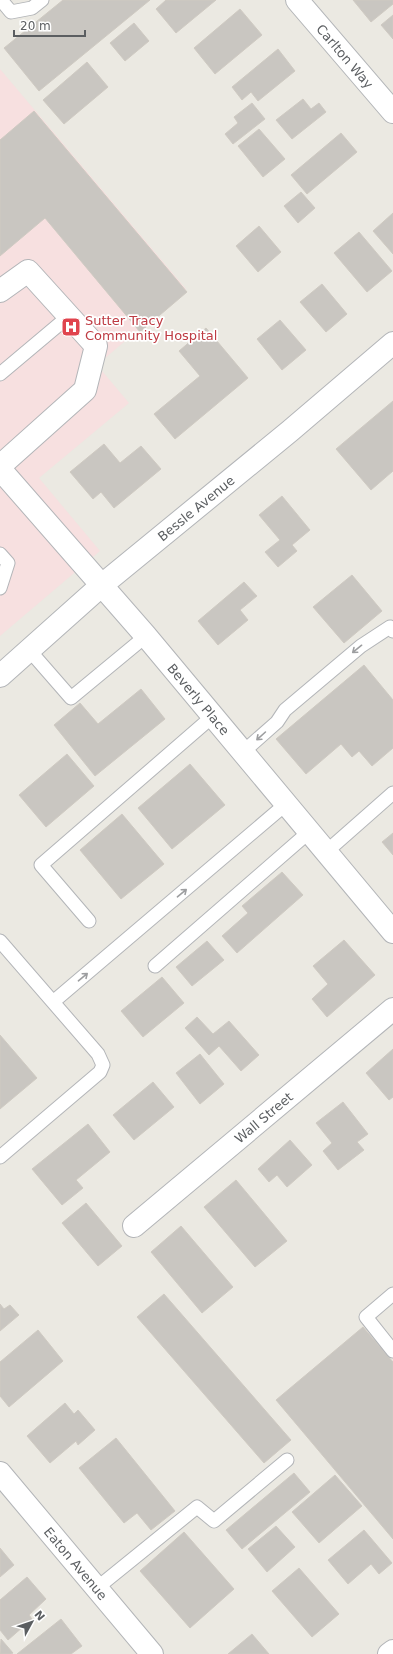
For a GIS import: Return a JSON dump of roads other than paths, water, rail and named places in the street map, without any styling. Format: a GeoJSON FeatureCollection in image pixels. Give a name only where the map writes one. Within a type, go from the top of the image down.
{"type":"FeatureCollection","features":[{"type":"Feature","properties":{"kind":"street","name":"Carlton Way"},"geometry":{"type":"LineString","coordinates":[[297,0],[393,112]]}},
{"type":"Feature","properties":{"kind":"street"},"geometry":{"type":"LineString","coordinates":[[0,291],[28,270],[96,346],[85,390],[0,466]]}},
{"type":"Feature","properties":{"kind":"street","name":"Bessle Avenue"},"geometry":{"type":"LineString","coordinates":[[0,676],[30,651],[102,585],[290,431],[393,343]]}},
{"type":"Feature","properties":{"kind":"street","name":"Beverly Place"},"geometry":{"type":"LineString","coordinates":[[0,469],[146,636],[393,932]]}},
{"type":"Feature","properties":{"kind":"street","name":"Wall Street"},"geometry":{"type":"LineString","coordinates":[[134,1226],[393,1009]]}},
{"type":"Feature","properties":{"kind":"street","name":"Eaton Avenue"},"geometry":{"type":"LineString","coordinates":[[0,1473],[152,1654]]}},
{"type":"Feature","properties":{"kind":"street"},"geometry":{"type":"LineString","coordinates":[[389,1654],[393,1651]]}},
{"type":"Feature","properties":{"kind":"lane"},"geometry":{"type":"LineString","coordinates":[[1,0],[11,12],[32,8],[42,0]]}},
{"type":"Feature","properties":{"kind":"lane"},"geometry":{"type":"LineString","coordinates":[[0,374],[69,316]]}},
{"type":"Feature","properties":{"kind":"lane"},"geometry":{"type":"LineString","coordinates":[[0,554],[8,563],[0,588]]}},
{"type":"Feature","properties":{"kind":"lane"},"geometry":{"type":"LineString","coordinates":[[243,752],[277,722],[285,710],[361,646],[391,629]]}},
{"type":"Feature","properties":{"kind":"lane"},"geometry":{"type":"LineString","coordinates":[[30,651],[71,698],[146,636]]}},
{"type":"Feature","properties":{"kind":"lane"},"geometry":{"type":"LineString","coordinates":[[89,921],[41,865],[213,716]]}},
{"type":"Feature","properties":{"kind":"lane"},"geometry":{"type":"LineString","coordinates":[[326,852],[393,793]]}},
{"type":"Feature","properties":{"kind":"lane"},"geometry":{"type":"LineString","coordinates":[[54,1002],[286,804]]}},
{"type":"Feature","properties":{"kind":"lane"},"geometry":{"type":"LineString","coordinates":[[155,966],[309,832]]}},
{"type":"Feature","properties":{"kind":"lane"},"geometry":{"type":"LineString","coordinates":[[0,941],[98,1054],[103,1065],[100,1072],[0,1157]]}},
{"type":"Feature","properties":{"kind":"lane"},"geometry":{"type":"LineString","coordinates":[[393,1294],[366,1317],[393,1351]]}},
{"type":"Feature","properties":{"kind":"lane"},"geometry":{"type":"LineString","coordinates":[[97,1588],[196,1507],[214,1521],[287,1460]]}},
{"type":"Feature","properties":{"kind":"place","name":"Sutter Tracy Community Hospital"},"geometry":{"type":"Point","coordinates":[71,327]}}]}
